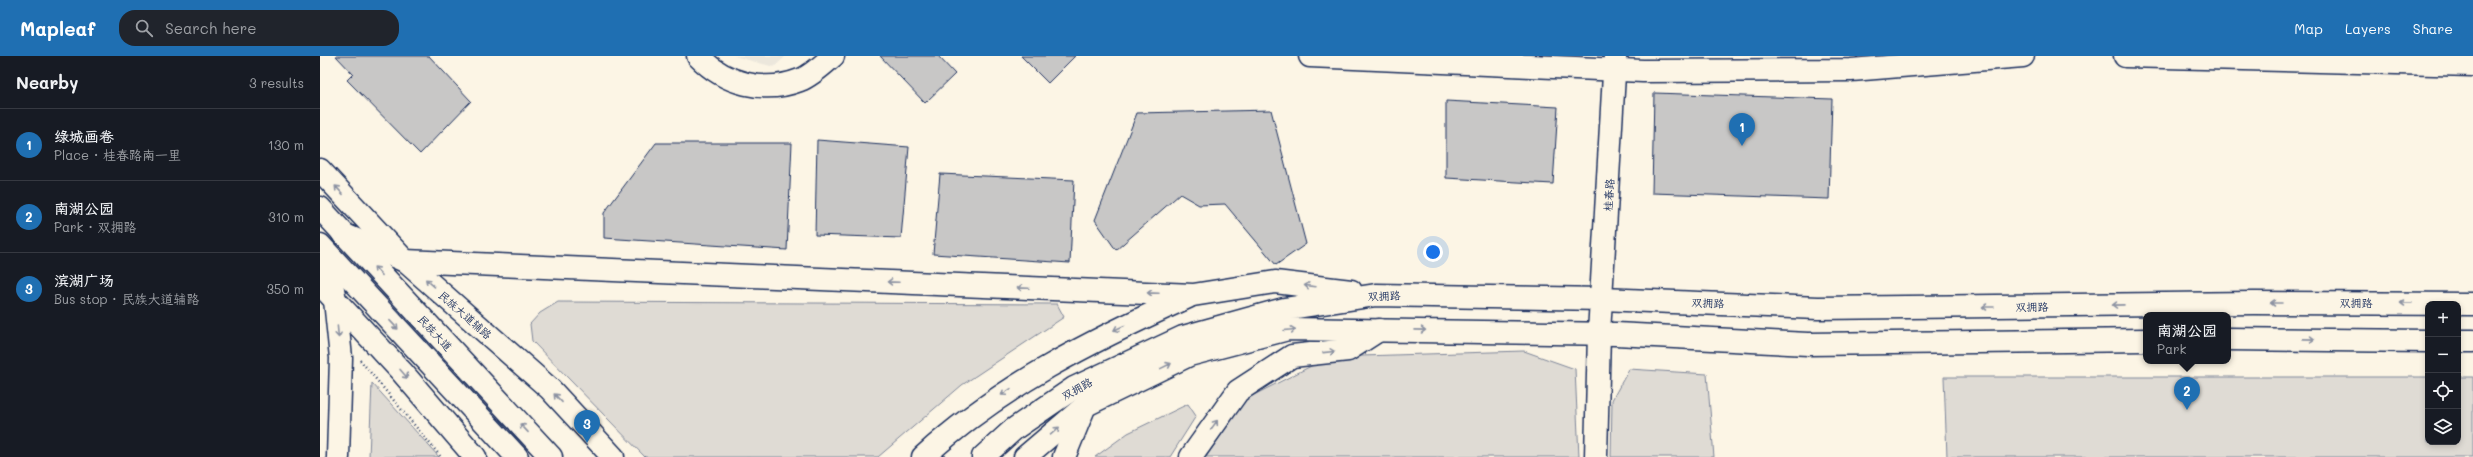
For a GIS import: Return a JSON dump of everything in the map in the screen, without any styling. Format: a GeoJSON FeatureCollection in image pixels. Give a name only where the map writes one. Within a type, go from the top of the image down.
{"type":"FeatureCollection","features":[{"type":"Feature","properties":{"kind":"main road"},"geometry":{"type":"LineString","coordinates":[[698,56],[725,78],[748,86],[773,87],[802,80],[833,56]]}},
{"type":"Feature","properties":{"kind":"main road"},"geometry":{"type":"LineString","coordinates":[[1310,56],[1615,63],[1851,63],[2023,56]]}},
{"type":"Feature","properties":{"kind":"main road"},"geometry":{"type":"LineString","coordinates":[[2125,56],[2473,65]]}},
{"type":"Feature","properties":{"kind":"main road","name":"桂春路"},"geometry":{"type":"LineString","coordinates":[[1596,457],[1599,334],[1615,63]]}},
{"type":"Feature","properties":{"kind":"main road","name":"民族大道辅路"},"geometry":{"type":"LineString","coordinates":[[320,170],[405,262],[550,389],[613,457]]}},
{"type":"Feature","properties":{"kind":"main road","name":"民族大道"},"geometry":{"type":"LineString","coordinates":[[320,208],[550,457]]}},
{"type":"Feature","properties":{"kind":"main road"},"geometry":{"type":"LineString","coordinates":[[343,234],[405,262],[1193,295],[1275,282],[1376,295]]}},
{"type":"Feature","properties":{"kind":"main road"},"geometry":{"type":"LineString","coordinates":[[323,249],[335,300],[341,358],[338,457]]}},
{"type":"Feature","properties":{"kind":"main road"},"geometry":{"type":"LineString","coordinates":[[323,249],[516,457]]}},
{"type":"Feature","properties":{"kind":"main road"},"geometry":{"type":"LineString","coordinates":[[320,284],[402,372],[475,457]]}},
{"type":"Feature","properties":{"kind":"main road"},"geometry":{"type":"LineString","coordinates":[[923,457],[939,442],[1007,391],[1101,337],[1193,295]]}},
{"type":"Feature","properties":{"kind":"main road","name":"双拥路"},"geometry":{"type":"LineString","coordinates":[[983,457],[1014,429],[1074,388],[1183,337],[1284,309],[1376,295],[1602,299],[1818,308],[2254,303],[2473,304]]}},
{"type":"Feature","properties":{"kind":"main road","name":"双拥路"},"geometry":{"type":"LineString","coordinates":[[1025,457],[1086,405],[1189,355],[1288,330],[1599,334],[1808,344],[2143,340]]}},
{"type":"Feature","properties":{"kind":"main road"},"geometry":{"type":"LineString","coordinates":[[1191,457],[1238,390],[1292,356],[1348,350],[1378,330]]}},
{"type":"Feature","properties":{"kind":"main road"},"geometry":{"type":"LineString","coordinates":[[2231,339],[2425,341]]}},
{"type":"Feature","properties":{"kind":"main road"},"geometry":{"type":"LineString","coordinates":[[2461,341],[2473,341]]}},
{"type":"Feature","properties":{"kind":"main road"},"geometry":{"type":"LineString","coordinates":[[1064,457],[1086,405]]}},
{"type":"Feature","properties":{"kind":"path"},"geometry":{"type":"LineString","coordinates":[[341,358],[358,358],[441,457]]}},
{"type":"Feature","properties":{"kind":"shaded area"},"geometry":{"type":"Polygon","coordinates":[[[734,56],[786,56],[774,67],[734,56]]]}},
{"type":"Feature","properties":{"kind":"shaded area"},"geometry":{"type":"Polygon","coordinates":[[[558,302],[1057,304],[1064,317],[962,385],[878,457],[645,457],[532,341],[530,324],[540,313],[558,302]]]}},
{"type":"Feature","properties":{"kind":"shaded area"},"geometry":{"type":"Polygon","coordinates":[[[1524,351],[1575,369],[1579,457],[1206,457],[1246,399],[1329,357],[1524,351]]]}},
{"type":"Feature","properties":{"kind":"shaded area"},"geometry":{"type":"Polygon","coordinates":[[[1629,369],[1707,374],[1714,457],[1611,457],[1612,400],[1629,369]]]}},
{"type":"Feature","properties":{"kind":"shaded area"},"geometry":{"type":"Polygon","coordinates":[[[1944,377],[2425,377],[2425,445],[2461,445],[2461,377],[2473,377],[2473,457],[1947,457],[1944,377]]]}},
{"type":"Feature","properties":{"kind":"shaded area"},"geometry":{"type":"Polygon","coordinates":[[[372,383],[439,457],[369,457],[372,383]]]}},
{"type":"Feature","properties":{"kind":"shaded area"},"geometry":{"type":"Polygon","coordinates":[[[1188,404],[1196,416],[1170,457],[1095,457],[1128,433],[1188,404]]]}},
{"type":"Feature","properties":{"kind":"building"},"geometry":{"type":"Polygon","coordinates":[[[336,56],[429,56],[471,101],[420,154],[347,80],[353,74],[336,56]]]}},
{"type":"Feature","properties":{"kind":"building"},"geometry":{"type":"Polygon","coordinates":[[[880,56],[938,56],[955,74],[925,103],[880,56]]]}},
{"type":"Feature","properties":{"kind":"building"},"geometry":{"type":"Polygon","coordinates":[[[1021,56],[1075,56],[1048,83],[1021,56]]]}},
{"type":"Feature","properties":{"kind":"building"},"geometry":{"type":"Polygon","coordinates":[[[1654,93],[1832,99],[1829,199],[1652,193],[1654,93]]]}},
{"type":"Feature","properties":{"kind":"building"},"geometry":{"type":"Polygon","coordinates":[[[1446,101],[1558,107],[1553,184],[1446,178],[1446,101]]]}},
{"type":"Feature","properties":{"kind":"building"},"geometry":{"type":"Polygon","coordinates":[[[1271,110],[1306,244],[1276,265],[1225,204],[1199,205],[1180,194],[1116,250],[1095,220],[1137,113],[1271,110]]]}},
{"type":"Feature","properties":{"kind":"building"},"geometry":{"type":"Polygon","coordinates":[[[817,140],[909,147],[901,238],[815,235],[817,140]]]}},
{"type":"Feature","properties":{"kind":"building"},"geometry":{"type":"Polygon","coordinates":[[[656,143],[792,143],[787,250],[604,238],[604,213],[656,143]]]}},
{"type":"Feature","properties":{"kind":"building"},"geometry":{"type":"Polygon","coordinates":[[[940,174],[1074,180],[1070,263],[933,254],[940,174]]]}},
{"type":"Feature","properties":{"kind":"place","name":"绿城画卷"},"geometry":{"type":"Point","coordinates":[1742,146]}},
{"type":"Feature","properties":{"kind":"place","name":"南湖公园"},"geometry":{"type":"Point","coordinates":[2187,410]}},
{"type":"Feature","properties":{"kind":"place","name":"滨湖广场"},"geometry":{"type":"Point","coordinates":[587,443]}}]}
